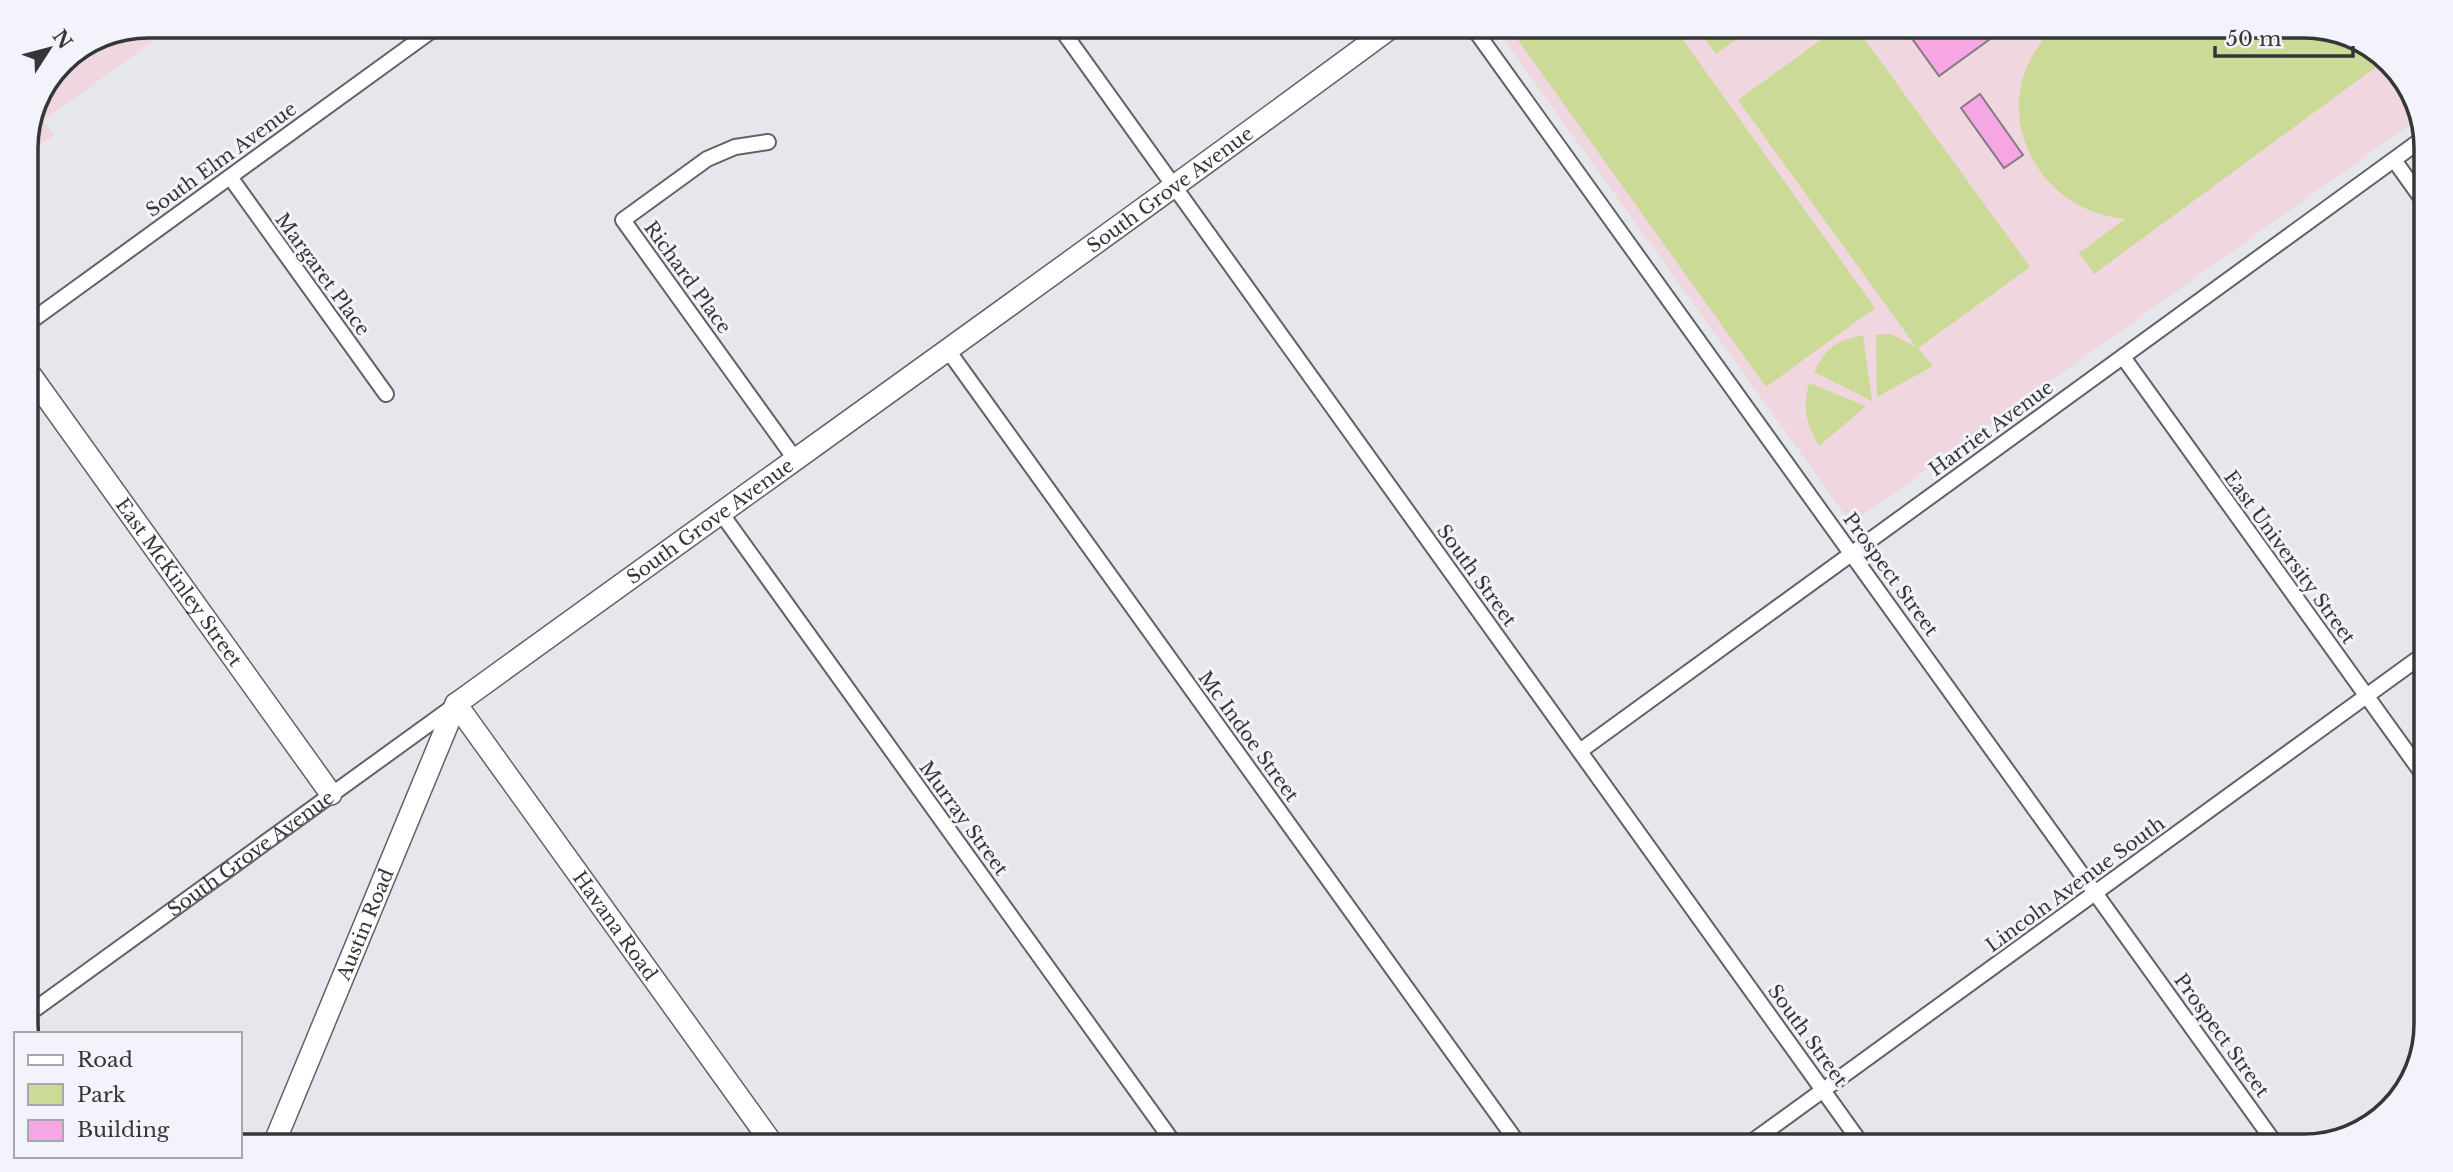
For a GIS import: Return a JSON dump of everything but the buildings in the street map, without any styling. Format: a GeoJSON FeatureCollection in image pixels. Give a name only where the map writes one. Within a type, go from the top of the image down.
{"type":"FeatureCollection","features":[{"type":"Feature","properties":{"kind":"street","name":"South Elm Avenue"},"geometry":{"type":"LineString","coordinates":[[39,315],[421,39]]}},
{"type":"Feature","properties":{"kind":"street","name":"South Street"},"geometry":{"type":"LineString","coordinates":[[1068,39],[1854,1134]]}},
{"type":"Feature","properties":{"kind":"street","name":"South Grove Avenue"},"geometry":{"type":"LineString","coordinates":[[39,1006],[1175,187],[1375,39]]}},
{"type":"Feature","properties":{"kind":"street","name":"Prospect Street"},"geometry":{"type":"LineString","coordinates":[[1481,39],[2268,1134]]}},
{"type":"Feature","properties":{"kind":"street","name":"Richard Place"},"geometry":{"type":"LineString","coordinates":[[768,142],[735,147],[707,159],[623,220],[795,459]]}},
{"type":"Feature","properties":{"kind":"street","name":"Harriet Avenue"},"geometry":{"type":"LineString","coordinates":[[1580,751],[2414,146]]}},
{"type":"Feature","properties":{"kind":"street"},"geometry":{"type":"LineString","coordinates":[[2394,160],[2414,188]]}},
{"type":"Feature","properties":{"kind":"street","name":"Margaret Place"},"geometry":{"type":"LineString","coordinates":[[230,177],[386,394]]}},
{"type":"Feature","properties":{"kind":"street","name":"Mc Indoe Street"},"geometry":{"type":"LineString","coordinates":[[947,349],[1511,1134]]}},
{"type":"Feature","properties":{"kind":"street","name":"East University Street"},"geometry":{"type":"LineString","coordinates":[[2123,357],[2414,762]]}},
{"type":"Feature","properties":{"kind":"street","name":"East McKinley Street"},"geometry":{"type":"LineString","coordinates":[[39,388],[331,794]]}},
{"type":"Feature","properties":{"kind":"street","name":"Murray Street"},"geometry":{"type":"LineString","coordinates":[[721,513],[1167,1134]]}},
{"type":"Feature","properties":{"kind":"street","name":"Lincoln Avenue South"},"geometry":{"type":"LineString","coordinates":[[1762,1134],[2414,661]]}},
{"type":"Feature","properties":{"kind":"street","name":"Austin Road"},"geometry":{"type":"LineString","coordinates":[[278,1134],[456,704]]}},
{"type":"Feature","properties":{"kind":"street","name":"Havana Road"},"geometry":{"type":"LineString","coordinates":[[456,704],[765,1134]]}},
{"type":"Feature","properties":{"kind":"shaded area"},"geometry":{"type":"Polygon","coordinates":[[[156,39],[43,121],[54,135],[39,146],[42,120],[59,84],[84,84],[84,60],[93,53],[113,44],[156,39]]]}},
{"type":"Feature","properties":{"kind":"shaded area"},"geometry":{"type":"Polygon","coordinates":[[[1503,39],[2305,39],[2340,44],[2353,50],[2377,66],[2396,87],[2411,124],[1856,520],[1846,516],[1503,39]]]}},
{"type":"Feature","properties":{"kind":"green space"},"geometry":{"type":"Polygon","coordinates":[[[1517,39],[1682,39],[1875,308],[1766,387],[1517,39]]]}},
{"type":"Feature","properties":{"kind":"green space"},"geometry":{"type":"Polygon","coordinates":[[[1705,39],[1737,39],[1716,54],[1705,39]]]}},
{"type":"Feature","properties":{"kind":"green space"},"geometry":{"type":"Polygon","coordinates":[[[1822,39],[1864,39],[2030,267],[1918,348],[1933,366],[1877,397],[1876,335],[1891,334],[1916,347],[1738,100],[1822,39]]]}},
{"type":"Feature","properties":{"kind":"green space"},"geometry":{"type":"Polygon","coordinates":[[[2046,39],[2305,39],[2340,44],[2366,57],[2377,66],[2094,274],[2079,253],[2125,219],[2091,211],[2063,194],[2041,172],[2026,144],[2019,114],[2022,83],[2034,53],[2046,39]]]}},
{"type":"Feature","properties":{"kind":"green space"},"geometry":{"type":"Polygon","coordinates":[[[1863,335],[1872,401],[1814,372],[1823,356],[1833,346],[1863,335]]]}},
{"type":"Feature","properties":{"kind":"green space"},"geometry":{"type":"Polygon","coordinates":[[[1809,383],[1866,406],[1819,446],[1807,416],[1809,383]]]}}]}
